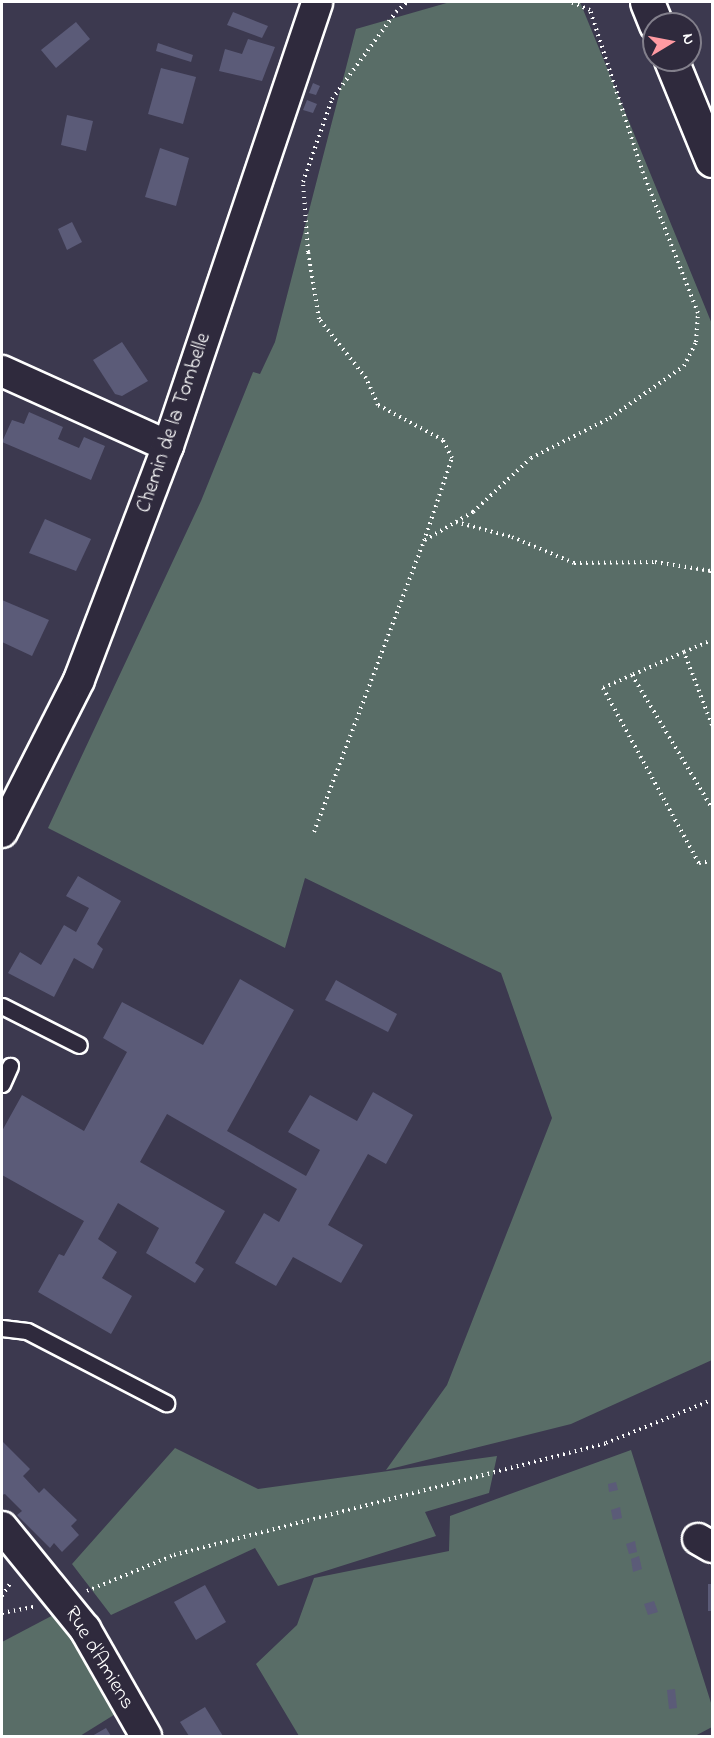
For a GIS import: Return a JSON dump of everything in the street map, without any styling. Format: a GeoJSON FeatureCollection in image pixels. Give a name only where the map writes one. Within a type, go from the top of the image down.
{"type":"FeatureCollection","features":[{"type":"Feature","properties":{"kind":"street","name":"Chemin de la Tombelle"},"geometry":{"type":"LineString","coordinates":[[2,832],[79,680],[168,446],[317,2]]}},
{"type":"Feature","properties":{"kind":"street"},"geometry":{"type":"LineString","coordinates":[[676,72],[712,160]]}},
{"type":"Feature","properties":{"kind":"street"},"geometry":{"type":"LineString","coordinates":[[2,371],[168,446]]}},
{"type":"Feature","properties":{"kind":"street","name":"Rue d'Amiens"},"geometry":{"type":"LineString","coordinates":[[8,1542],[64,1600],[85,1629],[146,1737]]}},
{"type":"Feature","properties":{"kind":"lane"},"geometry":{"type":"LineString","coordinates":[[2,1006],[79,1045]]}},
{"type":"Feature","properties":{"kind":"lane"},"geometry":{"type":"LineString","coordinates":[[2,1084],[10,1066]]}},
{"type":"Feature","properties":{"kind":"lane"},"geometry":{"type":"LineString","coordinates":[[2,1328],[27,1331],[166,1403]]}},
{"type":"Feature","properties":{"kind":"path"},"geometry":{"type":"LineString","coordinates":[[314,832],[424,541],[452,458],[443,440],[378,405],[366,378],[319,319],[308,252],[303,182],[332,99],[396,12],[407,2]]}},
{"type":"Feature","properties":{"kind":"path"},"geometry":{"type":"LineString","coordinates":[[424,541],[473,512],[531,458],[610,418],[684,366],[696,342],[698,313],[643,173],[590,10],[571,2]]}},
{"type":"Feature","properties":{"kind":"path"},"geometry":{"type":"LineString","coordinates":[[456,522],[512,537],[574,563],[656,562],[711,571],[712,574]]}},
{"type":"Feature","properties":{"kind":"path"},"geometry":{"type":"LineString","coordinates":[[712,640],[603,688],[699,862],[712,861]]}},
{"type":"Feature","properties":{"kind":"path"},"geometry":{"type":"LineString","coordinates":[[684,652],[712,725]]}},
{"type":"Feature","properties":{"kind":"path"},"geometry":{"type":"LineString","coordinates":[[632,675],[712,808]]}},
{"type":"Feature","properties":{"kind":"path"},"geometry":{"type":"LineString","coordinates":[[64,1600],[174,1555],[606,1443],[712,1400]]}},
{"type":"Feature","properties":{"kind":"green space"},"geometry":{"type":"Polygon","coordinates":[[[450,2],[580,2],[712,324],[712,1360],[571,1424],[386,1470],[447,1385],[552,1118],[501,973],[305,878],[285,948],[48,828],[201,501],[253,372],[260,374],[275,342],[356,29],[450,2]]]}},
{"type":"Feature","properties":{"kind":"green space"},"geometry":{"type":"Polygon","coordinates":[[[175,1448],[258,1489],[497,1456],[489,1493],[425,1512],[436,1536],[278,1586],[255,1548],[111,1615],[72,1564],[175,1448]]]}},
{"type":"Feature","properties":{"kind":"green space"},"geometry":{"type":"Polygon","coordinates":[[[631,1450],[712,1706],[712,1727],[695,1736],[299,1736],[256,1664],[297,1625],[314,1578],[449,1551],[450,1516],[631,1450]]]}},
{"type":"Feature","properties":{"kind":"green space"},"geometry":{"type":"Polygon","coordinates":[[[59,1612],[117,1713],[80,1736],[2,1736],[2,1642],[59,1612]]]}},
{"type":"Feature","properties":{"kind":"building"},"geometry":{"type":"Polygon","coordinates":[[[233,12],[268,26],[262,38],[227,25],[233,12]]]}},
{"type":"Feature","properties":{"kind":"building"},"geometry":{"type":"Polygon","coordinates":[[[76,22],[90,39],[56,68],[41,50],[76,22]]]}},
{"type":"Feature","properties":{"kind":"building"},"geometry":{"type":"Polygon","coordinates":[[[248,39],[275,47],[262,81],[219,71],[225,49],[242,54],[248,39]]]}},
{"type":"Feature","properties":{"kind":"building"},"geometry":{"type":"Polygon","coordinates":[[[158,43],[193,55],[191,62],[156,51],[158,43]]]}},
{"type":"Feature","properties":{"kind":"building"},"geometry":{"type":"Polygon","coordinates":[[[161,68],[196,77],[183,124],[148,114],[161,68]]]}},
{"type":"Feature","properties":{"kind":"building"},"geometry":{"type":"Polygon","coordinates":[[[313,83],[320,86],[316,95],[309,93],[313,83]]]}},
{"type":"Feature","properties":{"kind":"building"},"geometry":{"type":"Polygon","coordinates":[[[307,100],[317,104],[313,113],[303,110],[307,100]]]}},
{"type":"Feature","properties":{"kind":"building"},"geometry":{"type":"Polygon","coordinates":[[[67,115],[93,121],[86,151],[61,145],[67,115]]]}},
{"type":"Feature","properties":{"kind":"building"},"geometry":{"type":"Polygon","coordinates":[[[160,148],[189,158],[176,206],[145,197],[160,148]]]}},
{"type":"Feature","properties":{"kind":"building"},"geometry":{"type":"Polygon","coordinates":[[[72,222],[82,242],[67,250],[58,229],[72,222]]]}},
{"type":"Feature","properties":{"kind":"building"},"geometry":{"type":"Polygon","coordinates":[[[122,342],[148,381],[122,396],[115,394],[93,360],[122,342]]]}},
{"type":"Feature","properties":{"kind":"building"},"geometry":{"type":"Polygon","coordinates":[[[29,412],[63,427],[58,439],[79,448],[84,437],[105,446],[91,480],[2,442],[12,420],[24,424],[29,412]]]}},
{"type":"Feature","properties":{"kind":"building"},"geometry":{"type":"Polygon","coordinates":[[[45,519],[91,539],[76,571],[29,553],[45,519]]]}},
{"type":"Feature","properties":{"kind":"building"},"geometry":{"type":"Polygon","coordinates":[[[2,600],[49,620],[32,656],[2,642],[2,600]]]}},
{"type":"Feature","properties":{"kind":"building"},"geometry":{"type":"Polygon","coordinates":[[[78,876],[121,901],[97,944],[103,949],[93,969],[74,958],[54,997],[8,973],[20,952],[41,965],[64,925],[76,932],[89,908],[66,896],[78,876]]]}},
{"type":"Feature","properties":{"kind":"building"},"geometry":{"type":"Polygon","coordinates":[[[240,979],[294,1010],[227,1131],[306,1176],[320,1150],[288,1132],[310,1095],[357,1121],[373,1092],[413,1115],[386,1164],[368,1154],[328,1225],[363,1245],[341,1283],[293,1257],[276,1286],[235,1263],[264,1213],[279,1222],[297,1189],[167,1114],[140,1162],[225,1211],[195,1263],[204,1269],[195,1283],[146,1253],[159,1228],[118,1203],[98,1239],[117,1252],[102,1278],[132,1296],[111,1334],[38,1292],[59,1254],[64,1256],[84,1221],[2,1175],[2,1131],[22,1095],[84,1131],[127,1052],[103,1038],[122,1002],[203,1045],[240,979]]]}},
{"type":"Feature","properties":{"kind":"building"},"geometry":{"type":"Polygon","coordinates":[[[336,980],[397,1014],[388,1032],[325,1000],[336,980]]]}},
{"type":"Feature","properties":{"kind":"building"},"geometry":{"type":"Polygon","coordinates":[[[2,1441],[30,1469],[23,1476],[39,1493],[44,1488],[77,1520],[71,1526],[79,1535],[62,1552],[54,1543],[50,1548],[17,1515],[22,1511],[5,1494],[2,1495],[2,1441]]]}},
{"type":"Feature","properties":{"kind":"building"},"geometry":{"type":"Polygon","coordinates":[[[616,1482],[618,1490],[609,1492],[608,1484],[616,1482]]]}},
{"type":"Feature","properties":{"kind":"building"},"geometry":{"type":"Polygon","coordinates":[[[620,1507],[622,1518],[613,1520],[611,1510],[620,1507]]]}},
{"type":"Feature","properties":{"kind":"building"},"geometry":{"type":"Polygon","coordinates":[[[635,1541],[637,1552],[629,1554],[626,1544],[635,1541]]]}},
{"type":"Feature","properties":{"kind":"building"},"geometry":{"type":"Polygon","coordinates":[[[639,1556],[642,1569],[633,1572],[631,1559],[639,1556]]]}},
{"type":"Feature","properties":{"kind":"building"},"geometry":{"type":"Polygon","coordinates":[[[708,1584],[712,1584],[712,1611],[708,1611],[708,1584]]]}},
{"type":"Feature","properties":{"kind":"building"},"geometry":{"type":"Polygon","coordinates":[[[205,1585],[226,1622],[196,1640],[174,1602],[205,1585]]]}},
{"type":"Feature","properties":{"kind":"building"},"geometry":{"type":"Polygon","coordinates":[[[654,1601],[658,1612],[648,1615],[644,1604],[654,1601]]]}},
{"type":"Feature","properties":{"kind":"building"},"geometry":{"type":"Polygon","coordinates":[[[675,1689],[677,1708],[669,1709],[667,1690],[675,1689]]]}},
{"type":"Feature","properties":{"kind":"building"},"geometry":{"type":"Polygon","coordinates":[[[205,1707],[223,1736],[189,1736],[180,1722],[205,1707]]]}},
{"type":"Feature","properties":{"kind":"building"},"geometry":{"type":"Polygon","coordinates":[[[106,1728],[111,1736],[92,1736],[106,1728]]]}}]}
